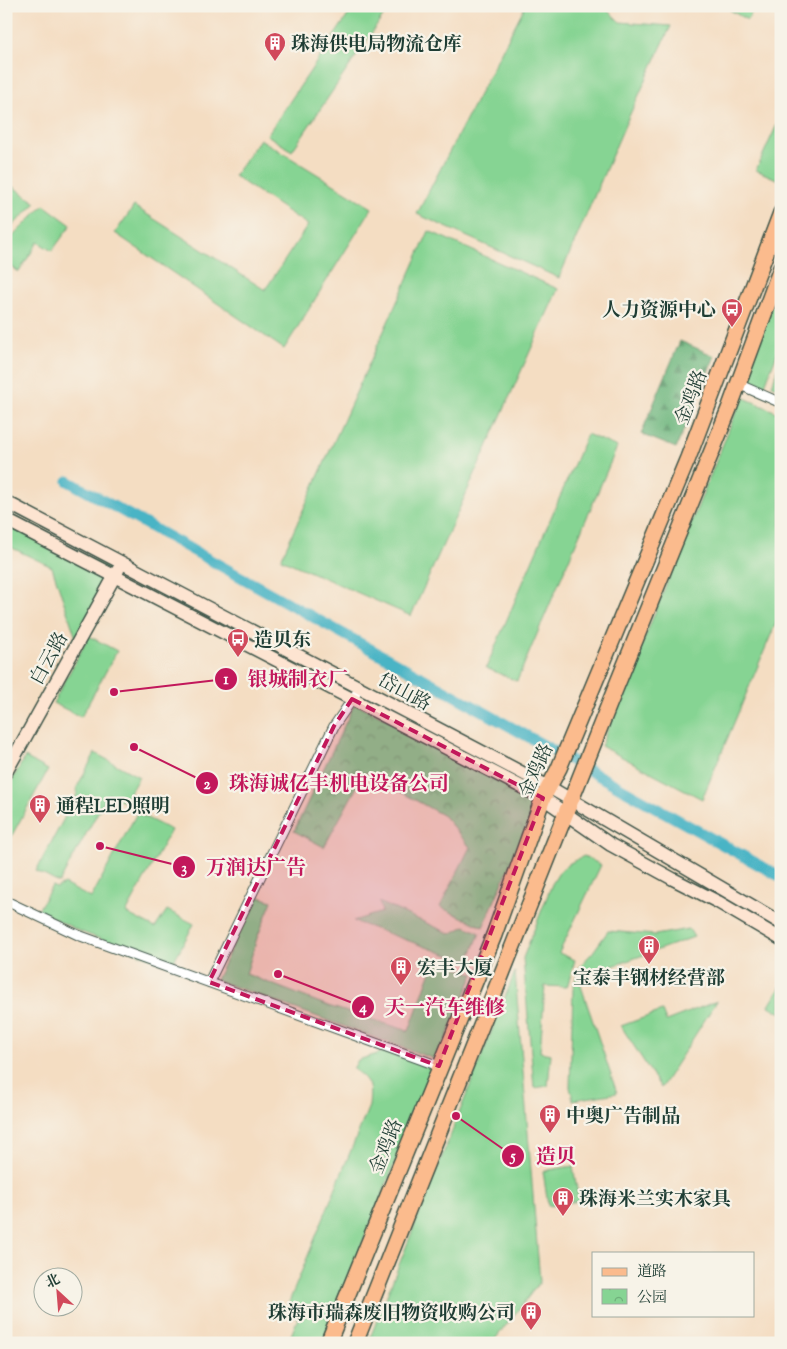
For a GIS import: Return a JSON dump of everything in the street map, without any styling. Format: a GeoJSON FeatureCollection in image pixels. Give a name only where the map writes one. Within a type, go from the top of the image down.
{"type":"FeatureCollection","features":[{"type":"Feature","properties":{"kind":"main road","name":"金鸡路"},"geometry":{"type":"LineString","coordinates":[[328,1343],[494,935],[546,792],[559,768],[688,458],[781,213]]}},
{"type":"Feature","properties":{"kind":"main road"},"geometry":{"type":"LineString","coordinates":[[355,1343],[738,384],[781,268]]}},
{"type":"Feature","properties":{"kind":"street"},"geometry":{"type":"LineString","coordinates":[[738,384],[781,403]]}},
{"type":"Feature","properties":{"kind":"street","name":"岱山路"},"geometry":{"type":"LineString","coordinates":[[6,502],[360,688],[546,792],[568,807],[781,923]]}},
{"type":"Feature","properties":{"kind":"street","name":"岱山路"},"geometry":{"type":"LineString","coordinates":[[6,520],[352,699],[546,792]]}},
{"type":"Feature","properties":{"kind":"street","name":"白云路"},"geometry":{"type":"LineString","coordinates":[[6,772],[122,563]]}},
{"type":"Feature","properties":{"kind":"street"},"geometry":{"type":"LineString","coordinates":[[209,982],[334,726],[360,688]]}},
{"type":"Feature","properties":{"kind":"street","name":"岱山路"},"geometry":{"type":"LineString","coordinates":[[568,807],[611,844],[718,902],[781,939]]}},
{"type":"Feature","properties":{"kind":"street"},"geometry":{"type":"LineString","coordinates":[[6,901],[78,935],[440,1066]]}},
{"type":"Feature","properties":{"kind":"highlighted area"},"geometry":{"type":"Polygon","coordinates":[[[352,699],[543,798],[439,1066],[209,982],[334,726],[352,699]]]}},
{"type":"Feature","properties":{"kind":"green space"},"geometry":{"type":"Polygon","coordinates":[[[350,6],[390,6],[292,151],[267,135],[353,8],[350,6]]]}},
{"type":"Feature","properties":{"kind":"green space"},"geometry":{"type":"Polygon","coordinates":[[[525,6],[603,6],[620,22],[671,26],[625,125],[559,278],[417,214],[525,6]]]}},
{"type":"Feature","properties":{"kind":"green space"},"geometry":{"type":"Polygon","coordinates":[[[728,6],[756,6],[747,20],[730,10],[728,6]]]}},
{"type":"Feature","properties":{"kind":"green space"},"geometry":{"type":"Polygon","coordinates":[[[781,116],[781,181],[756,170],[781,116]]]}},
{"type":"Feature","properties":{"kind":"green space"},"geometry":{"type":"Polygon","coordinates":[[[260,139],[372,208],[284,349],[115,233],[134,206],[265,290],[308,225],[234,176],[260,139]]]}},
{"type":"Feature","properties":{"kind":"green space"},"geometry":{"type":"Polygon","coordinates":[[[6,182],[36,203],[6,232],[6,182]]]}},
{"type":"Feature","properties":{"kind":"green space"},"geometry":{"type":"Polygon","coordinates":[[[44,205],[71,225],[52,251],[38,242],[19,272],[6,263],[6,243],[44,205]]]}},
{"type":"Feature","properties":{"kind":"green space"},"geometry":{"type":"Polygon","coordinates":[[[429,231],[558,289],[411,616],[281,559],[429,231]]]}},
{"type":"Feature","properties":{"kind":"green space"},"geometry":{"type":"Polygon","coordinates":[[[781,280],[781,343],[763,390],[744,381],[781,280]]]}},
{"type":"Feature","properties":{"kind":"green space"},"geometry":{"type":"Polygon","coordinates":[[[680,341],[715,356],[676,448],[641,434],[680,341]]]}},
{"type":"Feature","properties":{"kind":"green space"},"geometry":{"type":"Polygon","coordinates":[[[781,360],[781,389],[772,385],[781,360]]]}},
{"type":"Feature","properties":{"kind":"green space"},"geometry":{"type":"Polygon","coordinates":[[[742,397],[781,414],[781,611],[702,799],[601,746],[742,397]]]}},
{"type":"Feature","properties":{"kind":"green space"},"geometry":{"type":"Polygon","coordinates":[[[587,434],[617,447],[517,681],[486,668],[587,434]]]}},
{"type":"Feature","properties":{"kind":"green space"},"geometry":{"type":"Polygon","coordinates":[[[6,513],[115,572],[77,641],[52,567],[6,545],[6,513]]]}},
{"type":"Feature","properties":{"kind":"green space"},"geometry":{"type":"Polygon","coordinates":[[[89,636],[117,651],[81,717],[53,703],[89,636]]]}},
{"type":"Feature","properties":{"kind":"green space"},"geometry":{"type":"Polygon","coordinates":[[[355,703],[541,795],[483,927],[440,907],[470,847],[444,816],[365,772],[324,847],[294,831],[355,703]]]}},
{"type":"Feature","properties":{"kind":"green space"},"geometry":{"type":"Polygon","coordinates":[[[95,753],[139,777],[124,802],[108,794],[59,883],[36,871],[77,794],[77,787],[95,753]]]}},
{"type":"Feature","properties":{"kind":"green space"},"geometry":{"type":"Polygon","coordinates":[[[25,757],[48,770],[6,846],[6,791],[25,757]]]}},
{"type":"Feature","properties":{"kind":"green space"},"geometry":{"type":"Polygon","coordinates":[[[137,813],[171,830],[126,913],[155,928],[167,910],[194,924],[171,966],[79,931],[38,910],[52,886],[56,888],[64,884],[91,898],[137,813]]]}},
{"type":"Feature","properties":{"kind":"green space"},"geometry":{"type":"Polygon","coordinates":[[[584,856],[601,865],[559,953],[575,960],[567,987],[545,986],[540,1052],[551,1054],[548,1086],[534,1088],[523,958],[552,884],[560,871],[584,856]]]}},
{"type":"Feature","properties":{"kind":"green space"},"geometry":{"type":"Polygon","coordinates":[[[256,896],[272,901],[257,938],[246,974],[328,1006],[409,1031],[435,960],[474,974],[437,1060],[216,980],[256,896]]]}},
{"type":"Feature","properties":{"kind":"green space"},"geometry":{"type":"Polygon","coordinates":[[[379,902],[451,934],[465,926],[480,933],[468,962],[353,921],[382,912],[379,902]]]}},
{"type":"Feature","properties":{"kind":"green space"},"geometry":{"type":"Polygon","coordinates":[[[689,929],[694,937],[582,977],[579,967],[608,931],[655,935],[689,929]]]}},
{"type":"Feature","properties":{"kind":"green space"},"geometry":{"type":"Polygon","coordinates":[[[515,972],[540,1282],[492,1343],[368,1343],[515,972]]]}},
{"type":"Feature","properties":{"kind":"green space"},"geometry":{"type":"Polygon","coordinates":[[[577,974],[617,1093],[573,1100],[570,1087],[573,989],[577,974]]]}},
{"type":"Feature","properties":{"kind":"green space"},"geometry":{"type":"Polygon","coordinates":[[[781,986],[781,1013],[769,1006],[781,986]]]}},
{"type":"Feature","properties":{"kind":"green space"},"geometry":{"type":"Polygon","coordinates":[[[717,1001],[661,1088],[621,1026],[662,1011],[666,1021],[717,1001]]]}},
{"type":"Feature","properties":{"kind":"green space"},"geometry":{"type":"Polygon","coordinates":[[[387,1051],[433,1069],[322,1343],[288,1343],[298,1318],[285,1312],[369,1106],[370,1093],[368,1084],[353,1069],[358,1060],[387,1051]]]}},
{"type":"Feature","properties":{"kind":"green space"},"geometry":{"type":"Polygon","coordinates":[[[573,1166],[579,1201],[548,1206],[543,1171],[573,1166]]]}},
{"type":"Feature","properties":{"kind":"waterway"},"geometry":{"type":"LineString","coordinates":[[68,481],[781,877]]}},
{"type":"Feature","properties":{"kind":"place","name":"珠海供电局物流仓库"},"geometry":{"type":"Point","coordinates":[275,62]}},
{"type":"Feature","properties":{"kind":"place","name":"人力资源中心"},"geometry":{"type":"Point","coordinates":[732,328]}},
{"type":"Feature","properties":{"kind":"place","name":"造贝东"},"geometry":{"type":"Point","coordinates":[238,658]}},
{"type":"Feature","properties":{"kind":"place","name":"银城制衣厂"},"geometry":{"type":"Point","coordinates":[114,692]}},
{"type":"Feature","properties":{"kind":"place","name":"珠海诚亿丰机电设备公司"},"geometry":{"type":"Point","coordinates":[134,747]}},
{"type":"Feature","properties":{"kind":"place","name":"通程LED照明"},"geometry":{"type":"Point","coordinates":[40,824]}},
{"type":"Feature","properties":{"kind":"place","name":"万润达广告"},"geometry":{"type":"Point","coordinates":[100,846]}},
{"type":"Feature","properties":{"kind":"place","name":"宝泰丰钢材经营部"},"geometry":{"type":"Point","coordinates":[649,965]}},
{"type":"Feature","properties":{"kind":"place","name":"天一汽车维修"},"geometry":{"type":"Point","coordinates":[278,974]}},
{"type":"Feature","properties":{"kind":"place","name":"宏丰大厦"},"geometry":{"type":"Point","coordinates":[401,986]}},
{"type":"Feature","properties":{"kind":"place","name":"造贝"},"geometry":{"type":"Point","coordinates":[456,1116]}},
{"type":"Feature","properties":{"kind":"place","name":"中奥广告制品"},"geometry":{"type":"Point","coordinates":[550,1134]}},
{"type":"Feature","properties":{"kind":"place","name":"珠海米兰实木家具"},"geometry":{"type":"Point","coordinates":[563,1217]}},
{"type":"Feature","properties":{"kind":"place","name":"珠海市瑞森废旧物资收购公司"},"geometry":{"type":"Point","coordinates":[531,1331]}}]}
